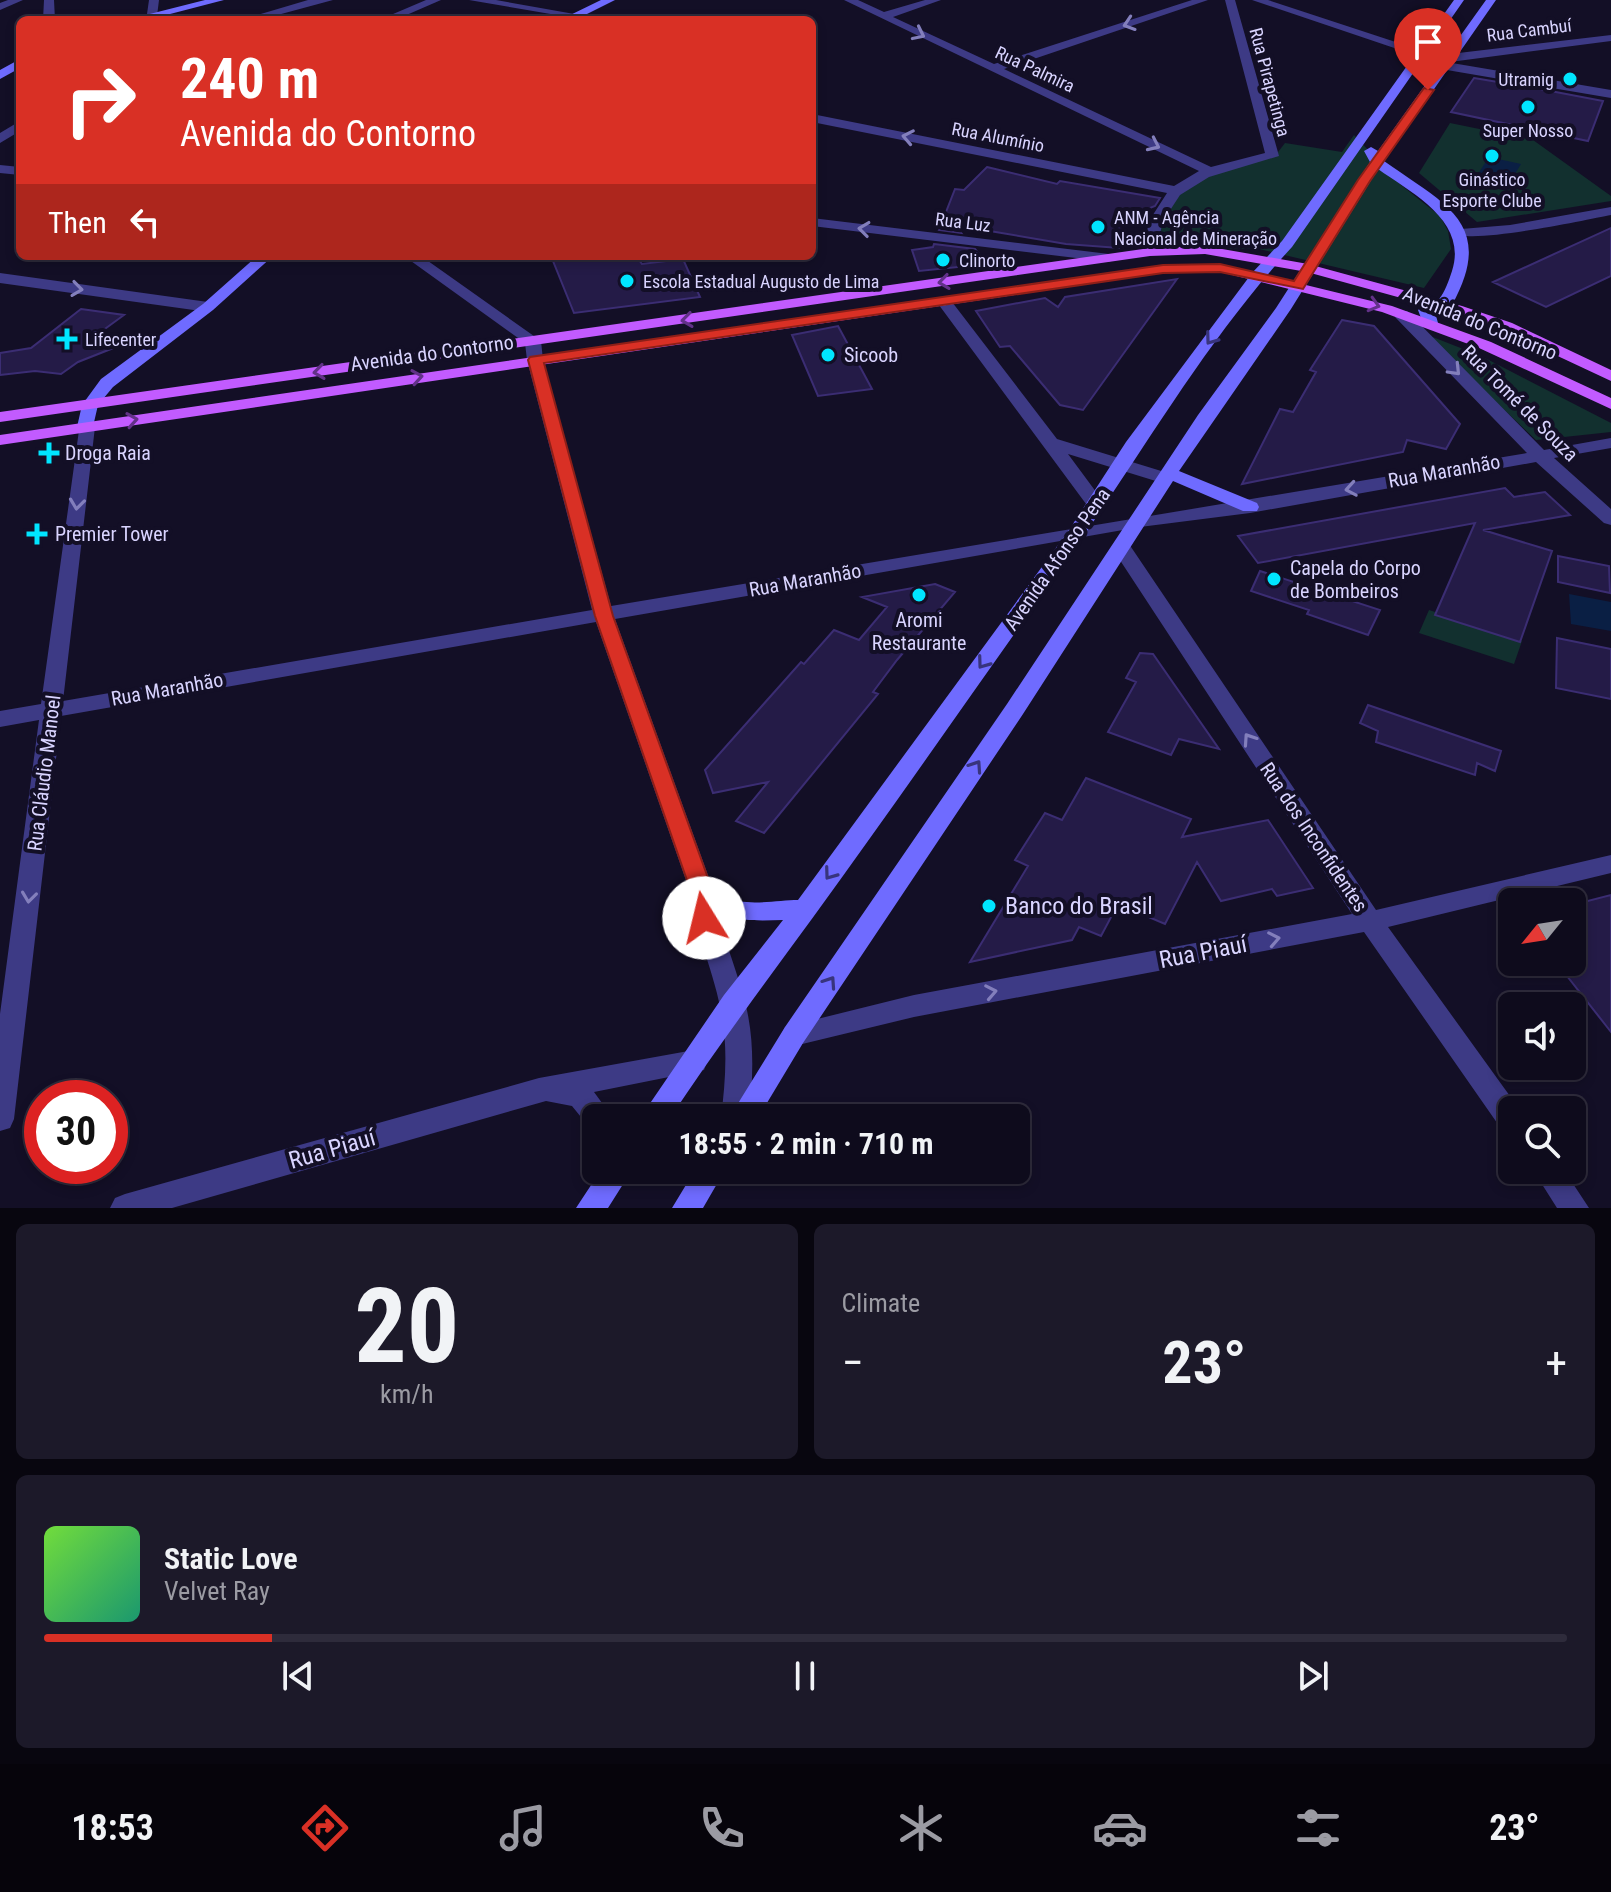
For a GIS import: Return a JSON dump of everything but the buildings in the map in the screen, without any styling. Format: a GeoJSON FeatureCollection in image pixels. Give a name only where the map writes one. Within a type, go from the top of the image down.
{"type":"FeatureCollection","features":[{"type":"Feature","properties":{"kind":"main road"},"geometry":{"type":"LineString","coordinates":[[146,16],[219,0]]}},
{"type":"Feature","properties":{"kind":"main road"},"geometry":{"type":"LineString","coordinates":[[574,16],[610,0]]}},
{"type":"Feature","properties":{"kind":"main road","name":"Avenida Afonso Pena"},"geometry":{"type":"LineString","coordinates":[[664,1104],[733,1003],[805,909],[1077,532],[1121,465],[1257,276],[1287,244],[1459,0]]}},
{"type":"Feature","properties":{"kind":"main road"},"geometry":{"type":"LineString","coordinates":[[752,1104],[794,1035],[1140,521],[1166,476],[1298,286],[1377,162],[1491,0]]}},
{"type":"Feature","properties":{"kind":"main road"},"geometry":{"type":"LineString","coordinates":[[1364,137],[1377,162],[1447,216],[1461,233],[1464,254],[1452,290],[1444,305],[1426,310],[1430,323]]}},
{"type":"Feature","properties":{"kind":"main road","name":"Avenida do Contorno"},"geometry":{"type":"LineString","coordinates":[[0,440],[534,350],[1150,252],[1205,250],[1308,268],[1444,305],[1506,326],[1611,376]]}},
{"type":"Feature","properties":{"kind":"main road"},"geometry":{"type":"LineString","coordinates":[[86,427],[90,405],[107,383],[208,307],[261,260]]}},
{"type":"Feature","properties":{"kind":"main road","name":"Avenida do Contorno"},"geometry":{"type":"LineString","coordinates":[[0,417],[944,301],[1163,269],[1220,268],[1430,323],[1611,404]]}},
{"type":"Feature","properties":{"kind":"main road"},"geometry":{"type":"LineString","coordinates":[[1166,476],[1250,507]]}},
{"type":"Feature","properties":{"kind":"main road"},"geometry":{"type":"LineString","coordinates":[[701,889],[720,906],[751,911],[805,909]]}},
{"type":"Feature","properties":{"kind":"main road"},"geometry":{"type":"LineString","coordinates":[[591,1208],[608,1184]]}},
{"type":"Feature","properties":{"kind":"main road"},"geometry":{"type":"LineString","coordinates":[[687,1208],[702,1184]]}},
{"type":"Feature","properties":{"kind":"street"},"geometry":{"type":"LineString","coordinates":[[0,7],[18,0]]}},
{"type":"Feature","properties":{"kind":"street"},"geometry":{"type":"LineString","coordinates":[[153,14],[154,0]]}},
{"type":"Feature","properties":{"kind":"street"},"geometry":{"type":"LineString","coordinates":[[261,16],[328,0]]}},
{"type":"Feature","properties":{"kind":"street"},"geometry":{"type":"LineString","coordinates":[[395,16],[436,0]]}},
{"type":"Feature","properties":{"kind":"street"},"geometry":{"type":"LineString","coordinates":[[474,0],[559,16]]}},
{"type":"Feature","properties":{"kind":"street","name":"Rua Palmira"},"geometry":{"type":"LineString","coordinates":[[849,0],[1207,170]]}},
{"type":"Feature","properties":{"kind":"street"},"geometry":{"type":"LineString","coordinates":[[884,16],[936,0]]}},
{"type":"Feature","properties":{"kind":"street"},"geometry":{"type":"LineString","coordinates":[[992,69],[1203,0]]}},
{"type":"Feature","properties":{"kind":"street","name":"Rua Pirapetinga"},"geometry":{"type":"LineString","coordinates":[[1207,170],[1272,156],[1230,0]]}},
{"type":"Feature","properties":{"kind":"street"},"geometry":{"type":"LineString","coordinates":[[1257,0],[1447,63],[1611,94]]}},
{"type":"Feature","properties":{"kind":"street","name":"Rua Cambuí"},"geometry":{"type":"LineString","coordinates":[[1447,63],[1611,38]]}},
{"type":"Feature","properties":{"kind":"street","name":"Rua Alumínio"},"geometry":{"type":"LineString","coordinates":[[816,119],[1177,191]]}},
{"type":"Feature","properties":{"kind":"street"},"geometry":{"type":"LineString","coordinates":[[1150,252],[1156,220],[1177,191],[1207,170]]}},
{"type":"Feature","properties":{"kind":"street"},"geometry":{"type":"LineString","coordinates":[[1461,233],[1510,229],[1611,211]]}},
{"type":"Feature","properties":{"kind":"street","name":"Rua Luz"},"geometry":{"type":"LineString","coordinates":[[816,222],[1109,258]]}},
{"type":"Feature","properties":{"kind":"street"},"geometry":{"type":"LineString","coordinates":[[416,260],[534,350],[604,616],[701,889],[704,918],[733,1003],[741,1065],[737,1104]]}},
{"type":"Feature","properties":{"kind":"street"},"geometry":{"type":"LineString","coordinates":[[0,278],[208,307]]}},
{"type":"Feature","properties":{"kind":"street"},"geometry":{"type":"LineString","coordinates":[[944,301],[1096,504]]}},
{"type":"Feature","properties":{"kind":"street","name":"Rua Tomé de Souza"},"geometry":{"type":"LineString","coordinates":[[1401,314],[1538,454],[1611,519]]}},
{"type":"Feature","properties":{"kind":"street","name":"Rua Cláudio Manoel"},"geometry":{"type":"LineString","coordinates":[[0,1119],[86,427]]}},
{"type":"Feature","properties":{"kind":"street"},"geometry":{"type":"LineString","coordinates":[[1050,443],[1166,476]]}},
{"type":"Feature","properties":{"kind":"street","name":"Rua Maranhão"},"geometry":{"type":"LineString","coordinates":[[0,719],[1011,543],[1140,521],[1250,507],[1611,443]]}},
{"type":"Feature","properties":{"kind":"street","name":"Rua dos Inconfidentes"},"geometry":{"type":"LineString","coordinates":[[1122,548],[1370,921],[1498,1101]]}},
{"type":"Feature","properties":{"kind":"street","name":"Rua Piauí"},"geometry":{"type":"LineString","coordinates":[[794,1035],[914,1006],[1370,921],[1611,864]]}},
{"type":"Feature","properties":{"kind":"street","name":"Rua Piauí"},"geometry":{"type":"LineString","coordinates":[[125,1208],[539,1090],[694,1062]]}},
{"type":"Feature","properties":{"kind":"street","name":"Rua Piauí"},"geometry":{"type":"LineString","coordinates":[[539,1090],[579,1095],[587,1104]]}},
{"type":"Feature","properties":{"kind":"street"},"geometry":{"type":"LineString","coordinates":[[1557,1184],[1574,1208]]}},
{"type":"Feature","properties":{"kind":"green space","name":"Ginástico Esporte Clube"},"geometry":{"type":"Polygon","coordinates":[[[1450,123],[1533,140],[1611,196],[1611,201],[1477,222],[1419,173],[1450,123]]]}},
{"type":"Feature","properties":{"kind":"green space"},"geometry":{"type":"Polygon","coordinates":[[[1354,135],[1401,185],[1440,216],[1448,231],[1451,249],[1424,288],[1259,249],[1156,249],[1158,221],[1178,192],[1209,171],[1275,156],[1285,143],[1342,152],[1354,135]]]}},
{"type":"Feature","properties":{"kind":"green space"},"geometry":{"type":"Polygon","coordinates":[[[1425,334],[1481,356],[1611,423],[1611,432],[1536,440],[1425,334]]]}},
{"type":"Feature","properties":{"kind":"green space"},"geometry":{"type":"Polygon","coordinates":[[[1429,610],[1522,641],[1514,664],[1419,633],[1429,610]]]}},
{"type":"Feature","properties":{"kind":"water"},"geometry":{"type":"Polygon","coordinates":[[[1489,157],[1521,164],[1507,187],[1474,180],[1489,157]]]}},
{"type":"Feature","properties":{"kind":"water"},"geometry":{"type":"Polygon","coordinates":[[[1569,594],[1611,602],[1611,631],[1571,624],[1569,594]]]}},
{"type":"Feature","properties":{"kind":"place","name":"Utramig"},"geometry":{"type":"Point","coordinates":[1570,79]}},
{"type":"Feature","properties":{"kind":"place","name":"Super Nosso"},"geometry":{"type":"Point","coordinates":[1528,107]}},
{"type":"Feature","properties":{"kind":"place","name":"Ginástico Esporte Clube"},"geometry":{"type":"Point","coordinates":[1492,156]}},
{"type":"Feature","properties":{"kind":"place","name":"ANM - Agência Nacional de Mineração"},"geometry":{"type":"Point","coordinates":[1098,227]}},
{"type":"Feature","properties":{"kind":"place","name":"Clinorto"},"geometry":{"type":"Point","coordinates":[943,260]}},
{"type":"Feature","properties":{"kind":"place","name":"Escola Estadual Augusto de Lima"},"geometry":{"type":"Point","coordinates":[627,281]}},
{"type":"Feature","properties":{"kind":"place","name":"Lifecenter"},"geometry":{"type":"Point","coordinates":[67,339]}},
{"type":"Feature","properties":{"kind":"place","name":"Sicoob"},"geometry":{"type":"Point","coordinates":[828,355]}},
{"type":"Feature","properties":{"kind":"place","name":"Droga Raia"},"geometry":{"type":"Point","coordinates":[49,453]}},
{"type":"Feature","properties":{"kind":"place","name":"Premier Tower"},"geometry":{"type":"Point","coordinates":[37,534]}},
{"type":"Feature","properties":{"kind":"place","name":"Capela do Corpo de Bombeiros"},"geometry":{"type":"Point","coordinates":[1274,579]}},
{"type":"Feature","properties":{"kind":"place","name":"Aromi Restaurante"},"geometry":{"type":"Point","coordinates":[919,595]}},
{"type":"Feature","properties":{"kind":"place","name":"Banco do Brasil"},"geometry":{"type":"Point","coordinates":[989,906]}},
{"type":"Feature","properties":{"kind":"route"},"geometry":{"type":"LineString","coordinates":[[704,918],[701,889],[604,616],[540,368],[535,360],[1163,269],[1220,268],[1298,286],[1364,180],[1428,90]]}}]}
